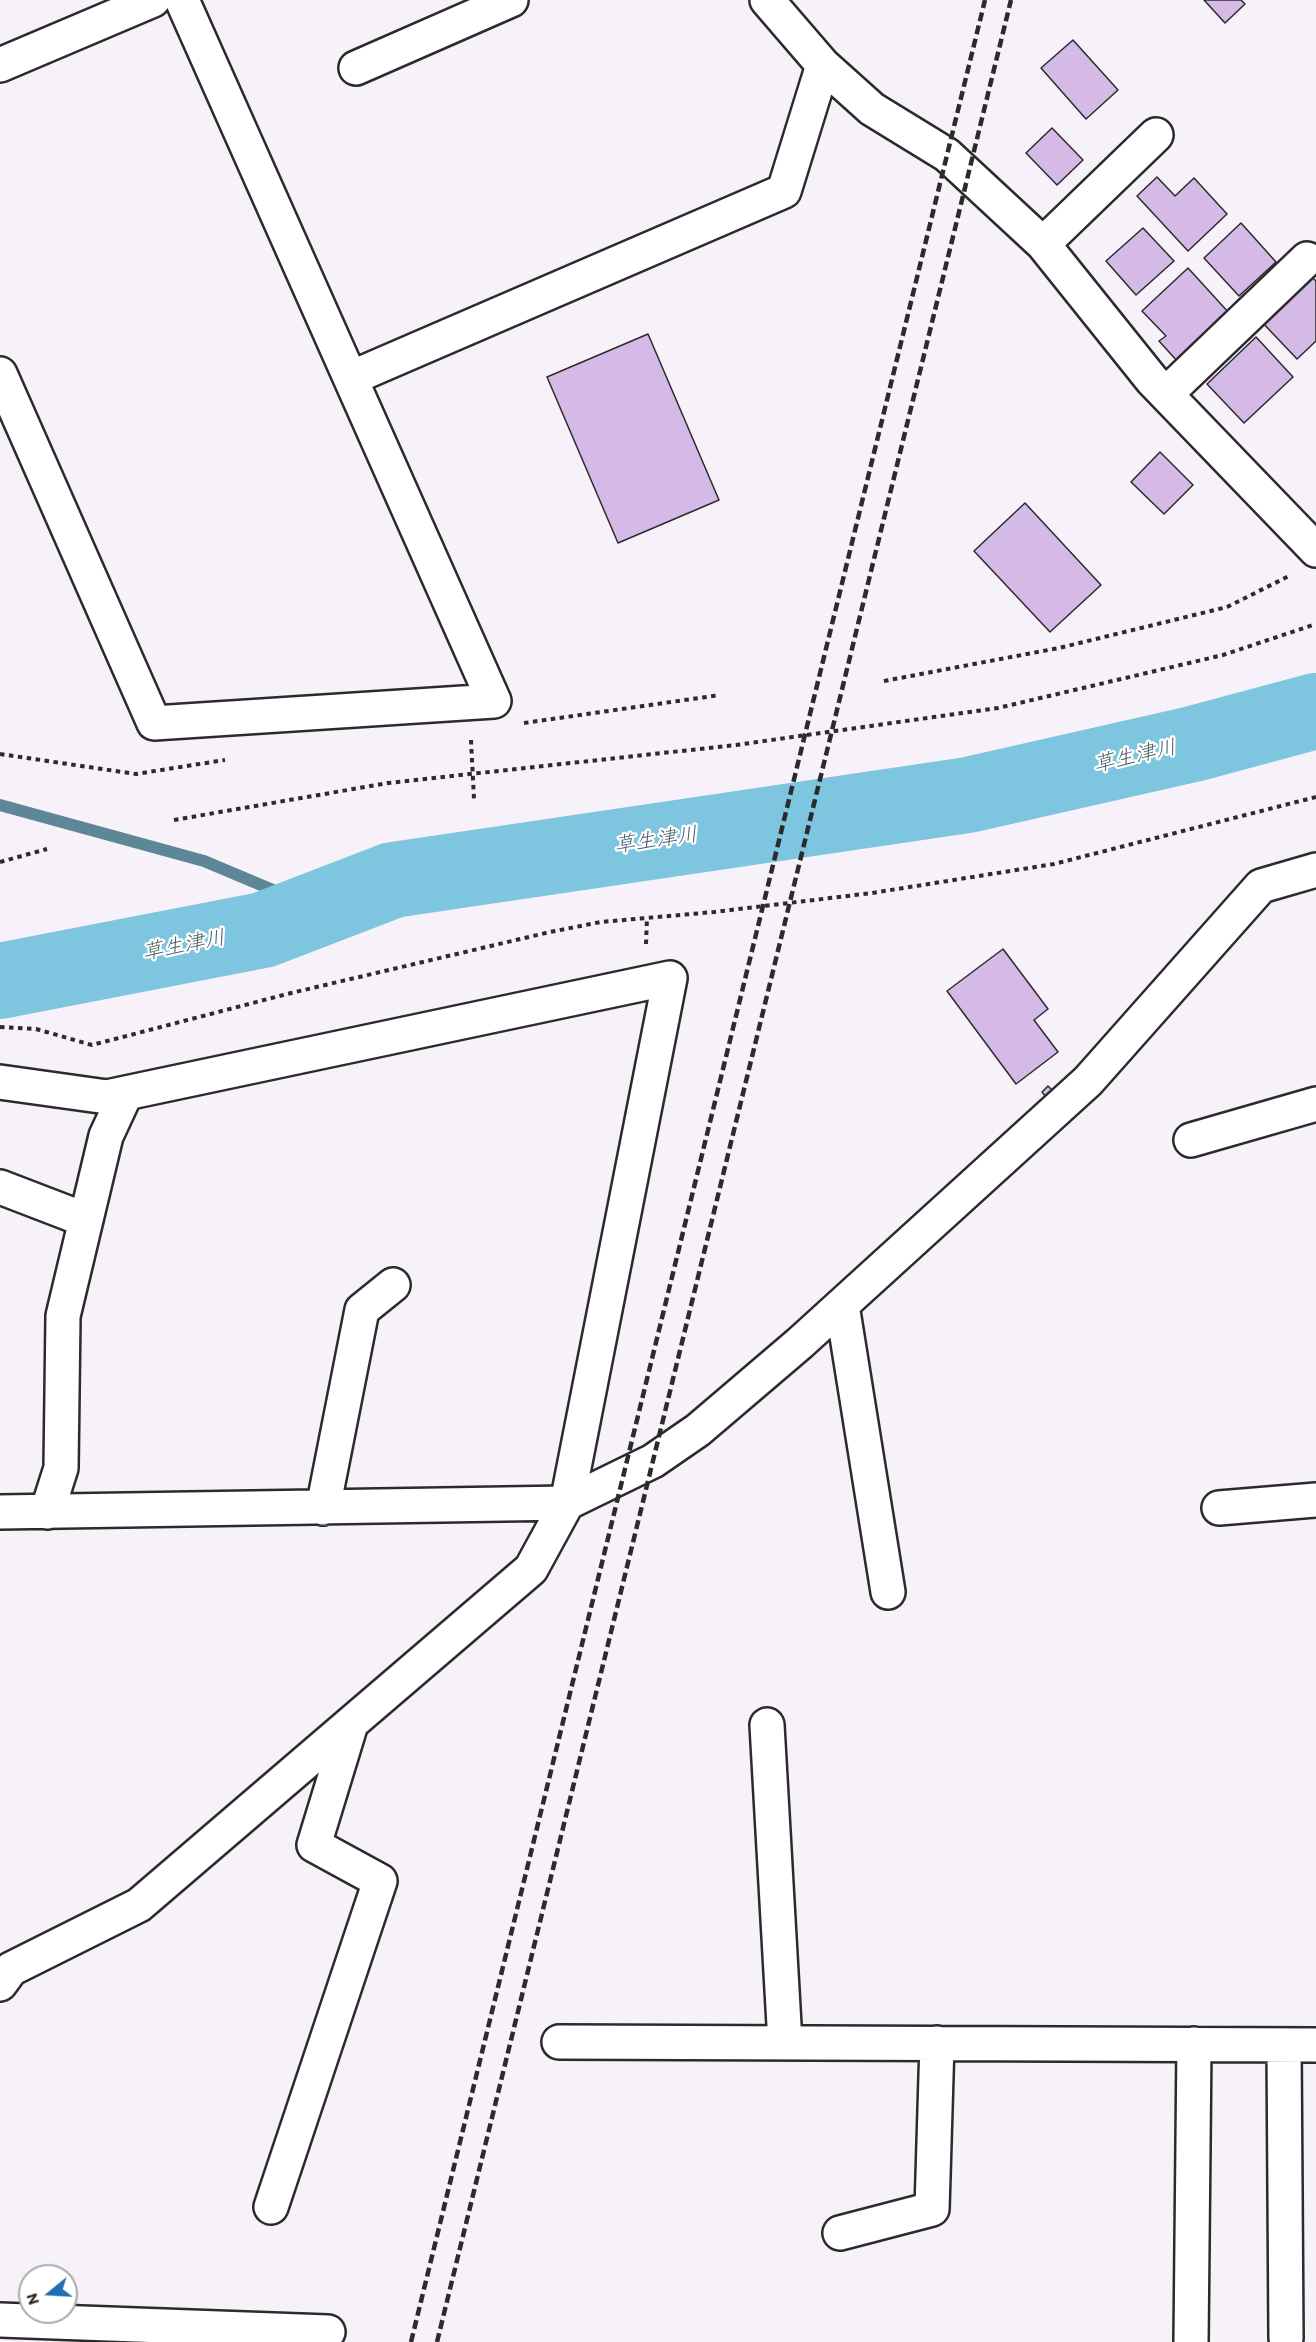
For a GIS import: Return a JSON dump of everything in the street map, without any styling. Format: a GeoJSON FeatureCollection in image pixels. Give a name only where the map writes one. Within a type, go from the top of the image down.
{"type":"FeatureCollection","features":[{"type":"Feature","properties":{"kind":"street"},"geometry":{"type":"LineString","coordinates":[[0,65],[153,0]]}},
{"type":"Feature","properties":{"kind":"street"},"geometry":{"type":"LineString","coordinates":[[0,374],[154,723],[494,700],[182,0]]}},
{"type":"Feature","properties":{"kind":"street"},"geometry":{"type":"LineString","coordinates":[[356,68],[511,0]]}},
{"type":"Feature","properties":{"kind":"street"},"geometry":{"type":"LineString","coordinates":[[767,0],[823,65],[872,110],[947,155],[1043,244],[1306,561]]}},
{"type":"Feature","properties":{"kind":"street"},"geometry":{"type":"LineString","coordinates":[[351,378],[784,191],[823,65]]}},
{"type":"Feature","properties":{"kind":"street"},"geometry":{"type":"LineString","coordinates":[[1043,244],[1156,135]]}},
{"type":"Feature","properties":{"kind":"street"},"geometry":{"type":"LineString","coordinates":[[1166,394],[1306,259]]}},
{"type":"Feature","properties":{"kind":"street"},"geometry":{"type":"LineString","coordinates":[[0,1512],[567,1503],[670,1450],[842,1305],[1088,1081],[1261,886],[1316,870]]}},
{"type":"Feature","properties":{"kind":"street"},"geometry":{"type":"LineString","coordinates":[[0,1082],[107,1097],[670,978],[567,1503],[531,1569],[139,1905],[11,1969],[0,1984]]}},
{"type":"Feature","properties":{"kind":"street"},"geometry":{"type":"LineString","coordinates":[[47,1512],[61,1468],[63,1316],[106,1136],[126,1093]]}},
{"type":"Feature","properties":{"kind":"street"},"geometry":{"type":"LineString","coordinates":[[1191,1140],[1316,1104]]}},
{"type":"Feature","properties":{"kind":"street"},"geometry":{"type":"LineString","coordinates":[[0,1187],[86,1220]]}},
{"type":"Feature","properties":{"kind":"street"},"geometry":{"type":"LineString","coordinates":[[323,1508],[362,1310],[393,1286]]}},
{"type":"Feature","properties":{"kind":"street"},"geometry":{"type":"LineString","coordinates":[[842,1305],[888,1592]]}},
{"type":"Feature","properties":{"kind":"street"},"geometry":{"type":"LineString","coordinates":[[1219,1508],[1316,1500]]}},
{"type":"Feature","properties":{"kind":"street"},"geometry":{"type":"LineString","coordinates":[[271,2207],[380,1881],[314,1845],[351,1724]]}},
{"type":"Feature","properties":{"kind":"street"},"geometry":{"type":"LineString","coordinates":[[767,1725],[785,2043]]}},
{"type":"Feature","properties":{"kind":"street"},"geometry":{"type":"LineString","coordinates":[[559,2042],[1316,2045]]}},
{"type":"Feature","properties":{"kind":"street"},"geometry":{"type":"LineString","coordinates":[[840,2234],[932,2209],[937,2043]]}},
{"type":"Feature","properties":{"kind":"street"},"geometry":{"type":"LineString","coordinates":[[1191,2342],[1194,2044]]}},
{"type":"Feature","properties":{"kind":"street"},"geometry":{"type":"LineString","coordinates":[[1284,2045],[1286,2338]]}},
{"type":"Feature","properties":{"kind":"street"},"geometry":{"type":"LineString","coordinates":[[0,2320],[328,2332]]}},
{"type":"Feature","properties":{"kind":"path"},"geometry":{"type":"LineString","coordinates":[[884,681],[1059,648],[1227,607],[1306,561]]}},
{"type":"Feature","properties":{"kind":"path"},"geometry":{"type":"LineString","coordinates":[[174,820],[354,789],[474,772],[736,745],[998,708],[1223,655],[1316,624]]}},
{"type":"Feature","properties":{"kind":"path"},"geometry":{"type":"LineString","coordinates":[[470,730],[474,799]]}},
{"type":"Feature","properties":{"kind":"path"},"geometry":{"type":"LineString","coordinates":[[0,1027],[36,1029],[92,1045],[287,994],[560,930],[601,922],[714,912],[872,893],[1054,864],[1316,797]]}},
{"type":"Feature","properties":{"kind":"path"},"geometry":{"type":"LineString","coordinates":[[0,862],[47,849]]}},
{"type":"Feature","properties":{"kind":"building"},"geometry":{"type":"Polygon","coordinates":[[[1204,0],[1241,0],[1245,4],[1225,23],[1204,0]]]}},
{"type":"Feature","properties":{"kind":"building"},"geometry":{"type":"Polygon","coordinates":[[[1073,40],[1118,90],[1086,119],[1041,68],[1073,40]]]}},
{"type":"Feature","properties":{"kind":"building"},"geometry":{"type":"Polygon","coordinates":[[[1052,128],[1083,160],[1057,185],[1026,153],[1052,128]]]}},
{"type":"Feature","properties":{"kind":"building"},"geometry":{"type":"Polygon","coordinates":[[[1157,177],[1175,196],[1194,178],[1227,214],[1188,251],[1137,196],[1157,177]]]}},
{"type":"Feature","properties":{"kind":"building"},"geometry":{"type":"Polygon","coordinates":[[[1241,223],[1276,262],[1239,296],[1204,258],[1241,223]]]}},
{"type":"Feature","properties":{"kind":"building"},"geometry":{"type":"Polygon","coordinates":[[[1143,228],[1174,261],[1136,295],[1106,261],[1143,228]]]}},
{"type":"Feature","properties":{"kind":"building"},"geometry":{"type":"Polygon","coordinates":[[[1188,268],[1230,314],[1178,362],[1159,341],[1166,336],[1142,311],[1188,268]]]}},
{"type":"Feature","properties":{"kind":"building"},"geometry":{"type":"Polygon","coordinates":[[[1308,273],[1316,281],[1316,341],[1297,359],[1259,319],[1308,273]]]}},
{"type":"Feature","properties":{"kind":"building"},"geometry":{"type":"Polygon","coordinates":[[[648,334],[719,500],[618,543],[547,377],[648,334]]]}},
{"type":"Feature","properties":{"kind":"building"},"geometry":{"type":"Polygon","coordinates":[[[1256,337],[1293,377],[1244,423],[1207,384],[1256,337]]]}},
{"type":"Feature","properties":{"kind":"building"},"geometry":{"type":"Polygon","coordinates":[[[1160,452],[1193,485],[1164,514],[1131,482],[1160,452]]]}},
{"type":"Feature","properties":{"kind":"building"},"geometry":{"type":"Polygon","coordinates":[[[1025,503],[1101,585],[1050,632],[974,551],[1025,503]]]}},
{"type":"Feature","properties":{"kind":"building"},"geometry":{"type":"Polygon","coordinates":[[[1003,949],[1048,1009],[1034,1020],[1058,1052],[1016,1084],[947,991],[1003,949]]]}},
{"type":"Feature","properties":{"kind":"building"},"geometry":{"type":"Polygon","coordinates":[[[1048,1086],[1053,1091],[1046,1097],[1042,1092],[1048,1086]]]}},
{"type":"Feature","properties":{"kind":"waterway","name":"草生津川"},"geometry":{"type":"LineString","coordinates":[[0,981],[263,930],[393,880],[968,795],[1193,744],[1316,711]]}},
{"type":"Feature","properties":{"kind":"waterway"},"geometry":{"type":"LineString","coordinates":[[0,805],[204,861],[318,909]]}},
{"type":"Feature","properties":{"kind":"railway"},"geometry":{"type":"LineString","coordinates":[[411,2342],[985,0]]}},
{"type":"Feature","properties":{"kind":"railway"},"geometry":{"type":"LineString","coordinates":[[437,2342],[1011,0]]}}]}
